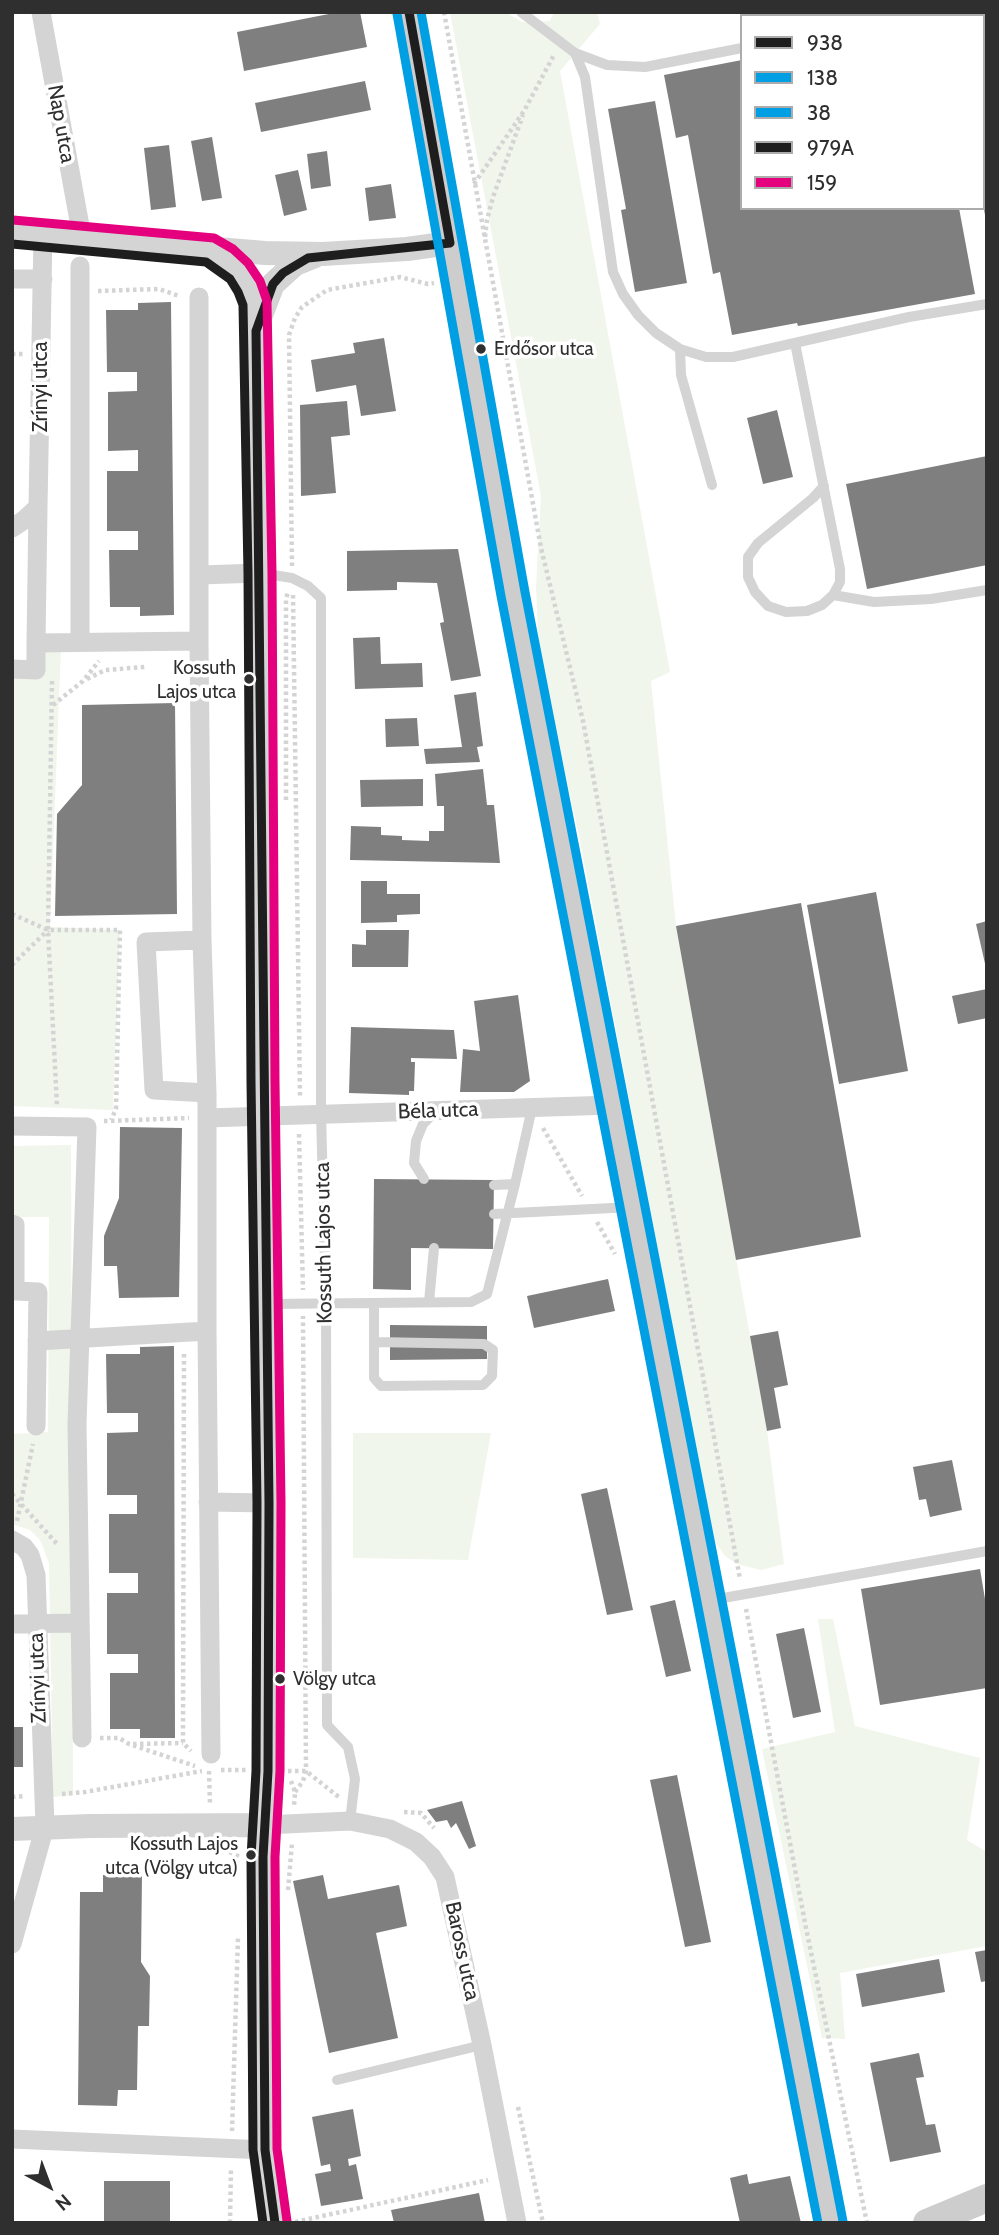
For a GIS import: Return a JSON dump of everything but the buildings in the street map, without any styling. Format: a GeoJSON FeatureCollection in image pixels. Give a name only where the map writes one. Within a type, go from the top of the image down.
{"type":"FeatureCollection","features":[{"type":"Feature","properties":{"kind":"main road"},"geometry":{"type":"LineString","coordinates":[[409,12],[513,594],[831,2223]]}},
{"type":"Feature","properties":{"kind":"main road"},"geometry":{"type":"LineString","coordinates":[[927,2223],[987,2198]]}},
{"type":"Feature","properties":{"kind":"street","name":"Nap utca"},"geometry":{"type":"LineString","coordinates":[[41,12],[82,237]]}},
{"type":"Feature","properties":{"kind":"street"},"geometry":{"type":"LineString","coordinates":[[12,232],[210,250],[323,254],[407,249],[450,243]]}},
{"type":"Feature","properties":{"kind":"street","name":"Zrínyi utca"},"geometry":{"type":"LineString","coordinates":[[12,669],[36,670],[44,642],[38,507],[43,234]]}},
{"type":"Feature","properties":{"kind":"street"},"geometry":{"type":"LineString","coordinates":[[210,250],[226,259],[244,278],[255,303],[256,331],[270,1503],[268,1770],[263,1857],[265,2150],[275,2223]]}},
{"type":"Feature","properties":{"kind":"street"},"geometry":{"type":"LineString","coordinates":[[256,331],[269,294],[283,273],[301,261],[323,254]]}},
{"type":"Feature","properties":{"kind":"street"},"geometry":{"type":"LineString","coordinates":[[80,267],[80,642]]}},
{"type":"Feature","properties":{"kind":"street"},"geometry":{"type":"LineString","coordinates":[[12,279],[43,279]]}},
{"type":"Feature","properties":{"kind":"street"},"geometry":{"type":"LineString","coordinates":[[199,297],[202,940],[207,1093],[208,1502],[203,1759]]}},
{"type":"Feature","properties":{"kind":"street"},"geometry":{"type":"LineString","coordinates":[[12,528],[38,507]]}},
{"type":"Feature","properties":{"kind":"street"},"geometry":{"type":"LineString","coordinates":[[199,575],[260,573]]}},
{"type":"Feature","properties":{"kind":"street"},"geometry":{"type":"LineString","coordinates":[[44,642],[199,641]]}},
{"type":"Feature","properties":{"kind":"street"},"geometry":{"type":"LineString","coordinates":[[202,940],[146,942],[154,1090],[207,1093]]}},
{"type":"Feature","properties":{"kind":"street","name":"Béla utca"},"geometry":{"type":"LineString","coordinates":[[207,1118],[612,1105]]}},
{"type":"Feature","properties":{"kind":"street"},"geometry":{"type":"LineString","coordinates":[[12,1126],[87,1127],[77,1424],[82,1738]]}},
{"type":"Feature","properties":{"kind":"street"},"geometry":{"type":"LineString","coordinates":[[12,1224],[16,1225],[15,1291],[38,1292],[36,1426]]}},
{"type":"Feature","properties":{"kind":"street"},"geometry":{"type":"LineString","coordinates":[[37,1341],[207,1331]]}},
{"type":"Feature","properties":{"kind":"street"},"geometry":{"type":"LineString","coordinates":[[208,1502],[270,1503]]}},
{"type":"Feature","properties":{"kind":"street","name":"Zrínyi utca"},"geometry":{"type":"LineString","coordinates":[[12,1944],[45,1826],[34,1564],[14,1532]]}},
{"type":"Feature","properties":{"kind":"street"},"geometry":{"type":"LineString","coordinates":[[12,1624],[79,1623]]}},
{"type":"Feature","properties":{"kind":"street","name":"Baross utca"},"geometry":{"type":"LineString","coordinates":[[265,1825],[350,1814],[416,1842],[432,1857],[445,1877],[446,1906],[482,2045],[517,2223]]}},
{"type":"Feature","properties":{"kind":"street"},"geometry":{"type":"LineString","coordinates":[[12,1829],[45,1826],[265,1825]]}},
{"type":"Feature","properties":{"kind":"street"},"geometry":{"type":"LineString","coordinates":[[12,2139],[265,2150]]}},
{"type":"Feature","properties":{"kind":"lane"},"geometry":{"type":"LineString","coordinates":[[521,12],[576,53],[607,65],[645,67],[740,48]]}},
{"type":"Feature","properties":{"kind":"lane"},"geometry":{"type":"LineString","coordinates":[[576,53],[585,77],[614,272],[623,294],[638,315],[656,333],[680,349],[706,357],[733,357],[909,317],[987,304]]}},
{"type":"Feature","properties":{"kind":"lane"},"geometry":{"type":"LineString","coordinates":[[795,343],[824,486],[840,569],[840,582],[833,595],[821,605],[807,611],[786,612],[768,606],[755,592],[748,577],[748,557],[758,543],[824,486]]}},
{"type":"Feature","properties":{"kind":"lane"},"geometry":{"type":"LineString","coordinates":[[680,349],[681,375],[712,485]]}},
{"type":"Feature","properties":{"kind":"lane","name":"Kossuth Lajos utca"},"geometry":{"type":"LineString","coordinates":[[260,573],[292,578],[308,586],[321,598],[321,1114],[326,1303],[327,1726],[348,1748],[355,1779],[350,1814]]}},
{"type":"Feature","properties":{"kind":"lane"},"geometry":{"type":"LineString","coordinates":[[833,595],[874,603],[931,599],[987,590]]}},
{"type":"Feature","properties":{"kind":"lane"},"geometry":{"type":"LineString","coordinates":[[267,1304],[471,1302],[487,1294],[532,1108]]}},
{"type":"Feature","properties":{"kind":"lane"},"geometry":{"type":"LineString","coordinates":[[424,1180],[414,1163],[416,1141],[423,1124],[436,1111]]}},
{"type":"Feature","properties":{"kind":"lane"},"geometry":{"type":"LineString","coordinates":[[494,1185],[515,1184]]}},
{"type":"Feature","properties":{"kind":"lane"},"geometry":{"type":"LineString","coordinates":[[494,1214],[632,1207]]}},
{"type":"Feature","properties":{"kind":"lane"},"geometry":{"type":"LineString","coordinates":[[429,1303],[434,1248]]}},
{"type":"Feature","properties":{"kind":"lane"},"geometry":{"type":"LineString","coordinates":[[374,1303],[374,1342],[374,1378],[381,1386],[483,1385],[492,1376],[493,1350],[484,1344],[374,1342]]}},
{"type":"Feature","properties":{"kind":"lane"},"geometry":{"type":"LineString","coordinates":[[710,1601],[987,1551]]}},
{"type":"Feature","properties":{"kind":"lane"},"geometry":{"type":"LineString","coordinates":[[337,2080],[482,2045]]}},
{"type":"Feature","properties":{"kind":"path"},"geometry":{"type":"LineString","coordinates":[[444,12],[541,548],[583,721],[806,1928],[867,2223]]}},
{"type":"Feature","properties":{"kind":"path"},"geometry":{"type":"LineString","coordinates":[[474,184],[524,111],[561,42]]}},
{"type":"Feature","properties":{"kind":"path"},"geometry":{"type":"LineString","coordinates":[[485,243],[486,220],[524,111]]}},
{"type":"Feature","properties":{"kind":"path"},"geometry":{"type":"LineString","coordinates":[[295,1792],[306,1771],[303,1304],[289,335],[302,307],[327,290],[400,278],[428,284],[489,271]]}},
{"type":"Feature","properties":{"kind":"path"},"geometry":{"type":"LineString","coordinates":[[80,291],[159,289],[175,296],[199,297]]}},
{"type":"Feature","properties":{"kind":"path"},"geometry":{"type":"LineString","coordinates":[[44,642],[52,706],[48,930],[57,1126]]}},
{"type":"Feature","properties":{"kind":"path"},"geometry":{"type":"LineString","coordinates":[[52,706],[83,681],[115,642]]}},
{"type":"Feature","properties":{"kind":"path"},"geometry":{"type":"LineString","coordinates":[[83,681],[106,670],[145,667]]}},
{"type":"Feature","properties":{"kind":"path"},"geometry":{"type":"LineString","coordinates":[[12,914],[48,930],[120,930],[116,1109],[111,1120]]}},
{"type":"Feature","properties":{"kind":"path"},"geometry":{"type":"LineString","coordinates":[[12,965],[48,930]]}},
{"type":"Feature","properties":{"kind":"path"},"geometry":{"type":"LineString","coordinates":[[532,1108],[620,1262]]}},
{"type":"Feature","properties":{"kind":"path"},"geometry":{"type":"LineString","coordinates":[[87,1127],[97,1121],[190,1118],[189,1132]]}},
{"type":"Feature","properties":{"kind":"path"},"geometry":{"type":"LineString","coordinates":[[183,1743],[184,1334]]}},
{"type":"Feature","properties":{"kind":"path"},"geometry":{"type":"LineString","coordinates":[[14,1532],[22,1504],[36,1426]]}},
{"type":"Feature","properties":{"kind":"path"},"geometry":{"type":"LineString","coordinates":[[12,1494],[79,1569]]}},
{"type":"Feature","properties":{"kind":"path"},"geometry":{"type":"LineString","coordinates":[[82,1738],[119,1738],[129,1744],[203,1759]]}},
{"type":"Feature","properties":{"kind":"path"},"geometry":{"type":"LineString","coordinates":[[129,1744],[183,1743],[203,1759]]}},
{"type":"Feature","properties":{"kind":"path"},"geometry":{"type":"LineString","coordinates":[[85,1792],[203,1759]]}},
{"type":"Feature","properties":{"kind":"path"},"geometry":{"type":"LineString","coordinates":[[306,1771],[350,1814]]}},
{"type":"Feature","properties":{"kind":"path"},"geometry":{"type":"LineString","coordinates":[[292,1847],[300,1841]]}},
{"type":"Feature","properties":{"kind":"path"},"geometry":{"type":"LineString","coordinates":[[230,2223],[239,1927]]}},
{"type":"Feature","properties":{"kind":"path"},"geometry":{"type":"LineString","coordinates":[[293,2222],[492,2179],[494,2190]]}},
{"type":"Feature","properties":{"kind":"shaded area"},"geometry":{"type":"Polygon","coordinates":[[[450,12],[505,12],[522,22],[550,21],[554,12],[597,12],[600,24],[560,71],[670,672],[651,681],[676,926],[767,1430],[784,1564],[761,1570],[737,1564],[725,1556],[715,1542],[701,1476],[579,836],[539,654],[536,587],[541,496],[450,12]]]}},
{"type":"Feature","properties":{"kind":"shaded area"},"geometry":{"type":"Polygon","coordinates":[[[41,648],[61,648],[50,927],[120,930],[113,1110],[12,1106],[12,676],[41,648]]]}},
{"type":"Feature","properties":{"kind":"shaded area"},"geometry":{"type":"Polygon","coordinates":[[[71,1145],[73,1795],[53,1797],[49,1563],[40,1540],[30,1530],[12,1524],[12,1434],[48,1432],[49,1217],[13,1217],[13,1146],[71,1145]]]}},
{"type":"Feature","properties":{"kind":"shaded area"},"geometry":{"type":"Polygon","coordinates":[[[353,1433],[491,1433],[468,1560],[353,1558],[353,1433]]]}},
{"type":"Feature","properties":{"kind":"shaded area"},"geometry":{"type":"Polygon","coordinates":[[[818,1619],[833,1619],[855,1726],[980,1758],[967,1840],[987,1852],[987,1946],[840,1973],[845,2039],[822,2038],[762,1749],[835,1732],[818,1619]]]}},
{"type":"Feature","properties":{"kind":"transit line","name":"938"},"geometry":{"type":"LineString","coordinates":[[409,12],[450,243]]}},
{"type":"Feature","properties":{"kind":"transit line","name":"38"},"geometry":{"type":"LineString","coordinates":[[421,12],[525,592],[843,2221]]}},
{"type":"Feature","properties":{"kind":"transit line","name":"138"},"geometry":{"type":"LineString","coordinates":[[397,14],[501,596],[818,2223]]}},
{"type":"Feature","properties":{"kind":"transit line","name":"159"},"geometry":{"type":"LineString","coordinates":[[13,220],[214,238],[233,249],[248,263],[260,281],[267,301],[281,1503],[280,1771],[275,1857],[277,2149],[287,2221]]}},
{"type":"Feature","properties":{"kind":"transit line","name":"938"},"geometry":{"type":"LineString","coordinates":[[275,2223],[265,2150],[263,1857],[268,1771],[269,1503],[256,331],[273,284],[283,273],[308,258],[450,243]]}},
{"type":"Feature","properties":{"kind":"transit line","name":"979A"},"geometry":{"type":"LineString","coordinates":[[12,244],[206,262],[230,279],[243,305],[257,1503],[256,1771],[251,1857],[253,2150],[263,2223]]}},
{"type":"Feature","properties":{"kind":"place","name":"Erdősor utca"},"geometry":{"type":"Point","coordinates":[481,349]}},
{"type":"Feature","properties":{"kind":"place","name":"Kossuth Lajos utca"},"geometry":{"type":"Point","coordinates":[249,679]}},
{"type":"Feature","properties":{"kind":"place","name":"Völgy utca"},"geometry":{"type":"Point","coordinates":[280,1679]}},
{"type":"Feature","properties":{"kind":"place","name":"Kossuth Lajos utca (Völgy utca)"},"geometry":{"type":"Point","coordinates":[251,1855]}}]}
